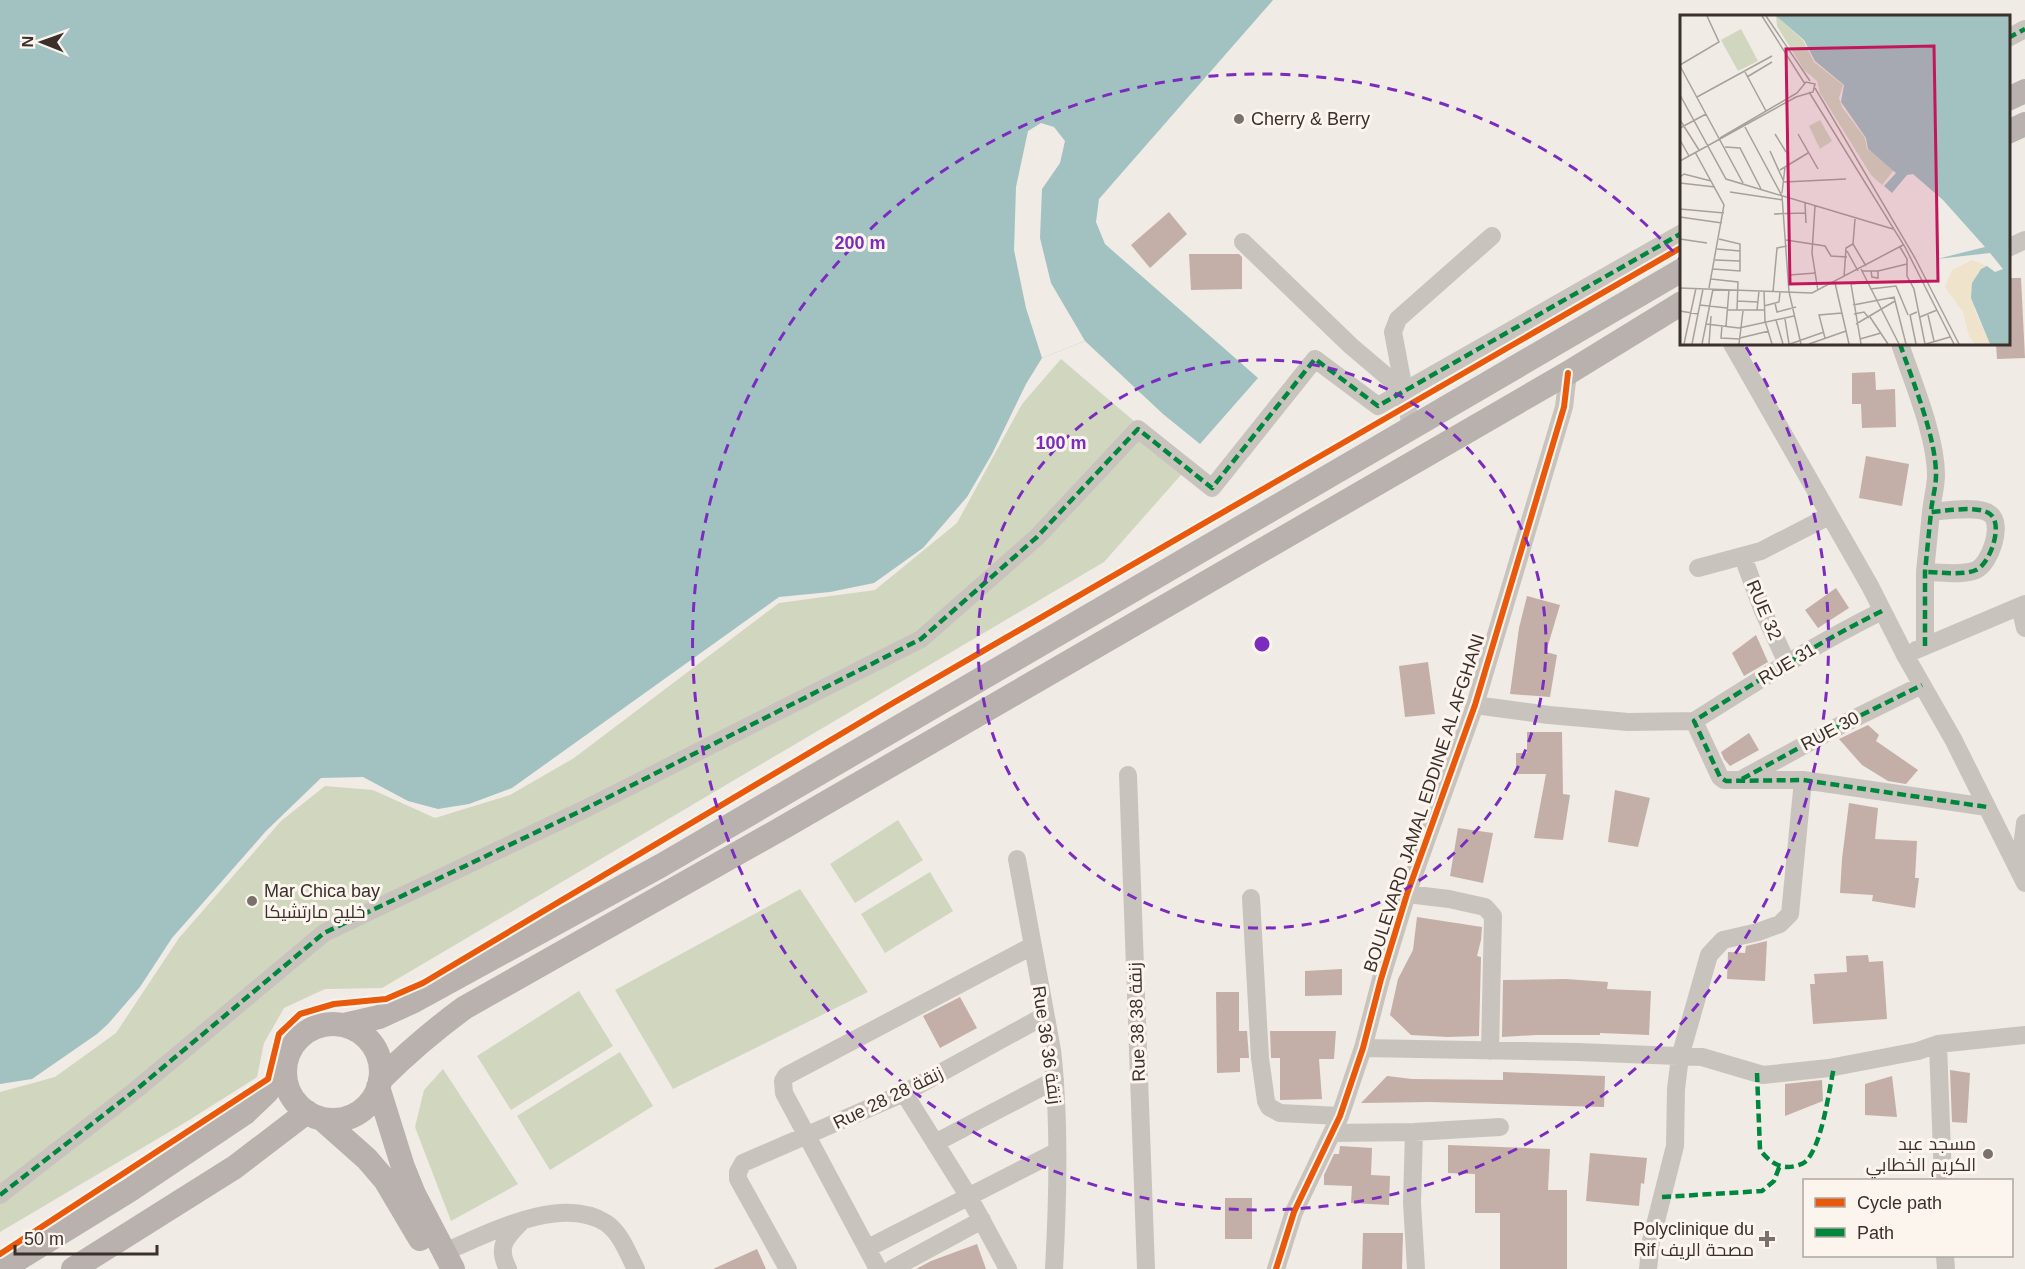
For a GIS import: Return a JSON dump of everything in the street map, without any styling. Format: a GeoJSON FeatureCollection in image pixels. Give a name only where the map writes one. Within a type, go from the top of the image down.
{"type":"FeatureCollection","features":[{"type":"Feature","properties":{"kind":"main road"},"geometry":{"type":"LineString","coordinates":[[2010,98],[2025,90]]}},
{"type":"Feature","properties":{"kind":"main road"},"geometry":{"type":"LineString","coordinates":[[2010,131],[2025,124]]}},
{"type":"Feature","properties":{"kind":"main road"},"geometry":{"type":"LineString","coordinates":[[445,1263],[386,1180],[367,1158],[294,1100],[286,1085],[285,1067],[289,1052],[299,1038],[312,1029],[327,1024],[344,1025],[379,1017],[414,1001],[662,865],[1680,271]]}},
{"type":"Feature","properties":{"kind":"main road"},"geometry":{"type":"LineString","coordinates":[[73,1269],[314,1116],[336,1120],[350,1117],[362,1110],[372,1100],[379,1084],[406,1053],[464,1008],[784,827],[1568,373],[1680,304]]}},
{"type":"Feature","properties":{"kind":"main road"},"geometry":{"type":"LineString","coordinates":[[344,1025],[360,1032],[373,1045],[380,1062],[379,1084],[403,1167],[445,1263]]}},
{"type":"Feature","properties":{"kind":"main road"},"geometry":{"type":"LineString","coordinates":[[2,1269],[130,1190],[245,1113],[267,1092],[285,1067]]}},
{"type":"Feature","properties":{"kind":"street"},"geometry":{"type":"LineString","coordinates":[[2010,37],[2025,29]]}},
{"type":"Feature","properties":{"kind":"street"},"geometry":{"type":"LineString","coordinates":[[0,1195],[137,1089],[324,933],[585,808],[921,639],[1036,537],[1138,429],[1212,488],[1315,359],[1378,406],[1680,234]]}},
{"type":"Feature","properties":{"kind":"street"},"geometry":{"type":"LineString","coordinates":[[1411,427],[1393,332],[1398,319],[1492,236]]}},
{"type":"Feature","properties":{"kind":"street"},"geometry":{"type":"LineString","coordinates":[[2010,247],[2025,240]]}},
{"type":"Feature","properties":{"kind":"street"},"geometry":{"type":"LineString","coordinates":[[1243,242],[1351,346],[1404,391]]}},
{"type":"Feature","properties":{"kind":"street"},"geometry":{"type":"LineString","coordinates":[[1733,345],[1870,586],[1905,655],[1953,739],[2023,879]]}},
{"type":"Feature","properties":{"kind":"street"},"geometry":{"type":"LineString","coordinates":[[1899,345],[1921,404],[1934,456],[1936,477],[1925,572],[1925,646]]}},
{"type":"Feature","properties":{"kind":"street","name":"BOULEVARD JAMAL EDDINE AL AFGHANI"},"geometry":{"type":"LineString","coordinates":[[1276,1269],[1294,1212],[1340,1116],[1363,1048],[1407,894],[1475,705],[1564,407],[1568,373]]}},
{"type":"Feature","properties":{"kind":"street"},"geometry":{"type":"LineString","coordinates":[[1925,572],[1965,573],[1979,569],[1990,555],[1995,535],[1995,524],[1992,515],[1988,512],[1958,509],[1931,512]]}},
{"type":"Feature","properties":{"kind":"street"},"geometry":{"type":"LineString","coordinates":[[1698,568],[1761,551],[1829,516]]}},
{"type":"Feature","properties":{"kind":"street","name":"RUE 32"},"geometry":{"type":"LineString","coordinates":[[1743,557],[1763,611],[1787,663]]}},
{"type":"Feature","properties":{"kind":"street"},"geometry":{"type":"LineString","coordinates":[[1905,655],[2022,605],[2025,628]]}},
{"type":"Feature","properties":{"kind":"street","name":"RUE 31"},"geometry":{"type":"LineString","coordinates":[[1694,721],[1845,629],[1882,611]]}},
{"type":"Feature","properties":{"kind":"street","name":"RUE 30"},"geometry":{"type":"LineString","coordinates":[[1739,780],[1840,725],[1922,685]]}},
{"type":"Feature","properties":{"kind":"street"},"geometry":{"type":"LineString","coordinates":[[1475,705],[1628,722],[1694,721],[1722,779],[1803,780],[1987,807]]}},
{"type":"Feature","properties":{"kind":"street","name":"Rue 38 زنقة 38"},"geometry":{"type":"LineString","coordinates":[[1128,775],[1146,1269]]}},
{"type":"Feature","properties":{"kind":"street"},"geometry":{"type":"LineString","coordinates":[[1648,1269],[1651,1241],[1675,1146],[1676,1089],[1680,1057],[1706,966],[1714,948],[1723,940],[1780,924],[1790,914],[1803,780]]}},
{"type":"Feature","properties":{"kind":"street"},"geometry":{"type":"LineString","coordinates":[[2023,879],[2025,823]]}},
{"type":"Feature","properties":{"kind":"street","name":"Rue 36 زنقة 36"},"geometry":{"type":"LineString","coordinates":[[1017,859],[1052,1050],[1055,1080],[1054,1269]]}},
{"type":"Feature","properties":{"kind":"street"},"geometry":{"type":"LineString","coordinates":[[1407,894],[1449,899],[1485,907],[1493,916],[1490,1051]]}},
{"type":"Feature","properties":{"kind":"street"},"geometry":{"type":"LineString","coordinates":[[1251,898],[1260,1058],[1266,1101],[1269,1107],[1280,1113],[1340,1116]]}},
{"type":"Feature","properties":{"kind":"street"},"geometry":{"type":"LineString","coordinates":[[878,1269],[784,1093],[783,1081],[786,1076],[1032,946]]}},
{"type":"Feature","properties":{"kind":"street","name":"Rue 28 زنقة 28"},"geometry":{"type":"LineString","coordinates":[[788,1269],[738,1179],[738,1172],[743,1163],[904,1093],[1044,1016]]}},
{"type":"Feature","properties":{"kind":"street"},"geometry":{"type":"LineString","coordinates":[[1363,1048],[1702,1057],[1763,1075],[1829,1068],[1918,1051],[1938,1044],[2025,1035]]}},
{"type":"Feature","properties":{"kind":"street"},"geometry":{"type":"LineString","coordinates":[[1938,1044],[1943,1179]]}},
{"type":"Feature","properties":{"kind":"street"},"geometry":{"type":"LineString","coordinates":[[934,1143],[1055,1080]]}},
{"type":"Feature","properties":{"kind":"street"},"geometry":{"type":"LineString","coordinates":[[904,1093],[969,1197],[1008,1269]]}},
{"type":"Feature","properties":{"kind":"street"},"geometry":{"type":"LineString","coordinates":[[1332,1133],[1414,1132],[1500,1126]]}},
{"type":"Feature","properties":{"kind":"street"},"geometry":{"type":"LineString","coordinates":[[1414,1132],[1412,1203],[1416,1269]]}},
{"type":"Feature","properties":{"kind":"street"},"geometry":{"type":"LineString","coordinates":[[868,1248],[1056,1152]]}},
{"type":"Feature","properties":{"kind":"street"},"geometry":{"type":"LineString","coordinates":[[445,1263],[506,1225],[565,1214],[585,1215],[607,1224],[617,1234],[636,1269]]}},
{"type":"Feature","properties":{"kind":"street"},"geometry":{"type":"LineString","coordinates":[[508,1269],[502,1253],[503,1243],[508,1234],[523,1220]]}},
{"type":"Feature","properties":{"kind":"street"},"geometry":{"type":"LineString","coordinates":[[892,1269],[982,1220]]}},
{"type":"Feature","properties":{"kind":"green space"},"geometry":{"type":"Polygon","coordinates":[[[1061,359],[1188,467],[1104,562],[382,988],[325,989],[284,1008],[264,1043],[257,1077],[186,1122],[0,1232],[0,1092],[55,1077],[116,1033],[179,938],[281,821],[325,786],[373,790],[435,818],[510,795],[574,758],[779,603],[875,590],[957,523],[1022,404],[1061,359]]]}},
{"type":"Feature","properties":{"kind":"green space"},"geometry":{"type":"Polygon","coordinates":[[[898,820],[923,860],[855,903],[830,864],[898,820]]]}},
{"type":"Feature","properties":{"kind":"green space"},"geometry":{"type":"Polygon","coordinates":[[[930,872],[953,911],[885,953],[861,914],[930,872]]]}},
{"type":"Feature","properties":{"kind":"green space"},"geometry":{"type":"Polygon","coordinates":[[[800,889],[868,992],[673,1089],[615,990],[800,889]]]}},
{"type":"Feature","properties":{"kind":"green space"},"geometry":{"type":"Polygon","coordinates":[[[579,991],[613,1046],[511,1110],[477,1056],[579,991]]]}},
{"type":"Feature","properties":{"kind":"green space"},"geometry":{"type":"Polygon","coordinates":[[[620,1052],[653,1106],[550,1170],[517,1116],[620,1052]]]}},
{"type":"Feature","properties":{"kind":"green space"},"geometry":{"type":"Polygon","coordinates":[[[443,1069],[518,1184],[451,1221],[415,1127],[424,1090],[443,1069]]]}},
{"type":"Feature","properties":{"kind":"water"},"geometry":{"type":"Polygon","coordinates":[[[0,0],[1273,0],[1099,199],[1096,222],[1105,244],[1258,378],[1200,444],[1163,414],[1085,341],[1042,358],[967,497],[923,548],[874,583],[830,592],[779,597],[512,788],[469,804],[438,809],[408,801],[363,777],[321,778],[266,831],[172,938],[140,987],[108,1024],[32,1079],[0,1084],[0,0]]]}},
{"type":"Feature","properties":{"kind":"pier"},"geometry":{"type":"Polygon","coordinates":[[[1041,123],[1054,127],[1065,141],[1060,163],[1042,189],[1040,238],[1051,283],[1085,341],[1042,358],[1026,308],[1014,250],[1016,187],[1028,131],[1041,123]]]}},
{"type":"Feature","properties":{"kind":"building"},"geometry":{"type":"Polygon","coordinates":[[[1169,212],[1187,234],[1150,268],[1131,245],[1169,212]]]}},
{"type":"Feature","properties":{"kind":"building"},"geometry":{"type":"Polygon","coordinates":[[[1189,254],[1239,254],[1242,257],[1242,289],[1191,290],[1189,254]]]}},
{"type":"Feature","properties":{"kind":"building"},"geometry":{"type":"Polygon","coordinates":[[[2010,278],[2021,278],[2025,358],[1997,359],[1996,345],[2010,345],[2010,278]]]}},
{"type":"Feature","properties":{"kind":"building"},"geometry":{"type":"Polygon","coordinates":[[[1875,372],[1876,390],[1895,389],[1896,427],[1862,428],[1861,404],[1852,404],[1852,373],[1875,372]]]}},
{"type":"Feature","properties":{"kind":"building"},"geometry":{"type":"Polygon","coordinates":[[[1866,456],[1909,464],[1902,506],[1859,498],[1866,456]]]}},
{"type":"Feature","properties":{"kind":"building"},"geometry":{"type":"Polygon","coordinates":[[[1836,588],[1849,608],[1818,628],[1805,610],[1836,588]]]}},
{"type":"Feature","properties":{"kind":"building"},"geometry":{"type":"Polygon","coordinates":[[[1527,596],[1560,605],[1546,652],[1557,655],[1550,697],[1510,694],[1519,628],[1527,596]]]}},
{"type":"Feature","properties":{"kind":"building"},"geometry":{"type":"Polygon","coordinates":[[[1756,635],[1768,662],[1744,676],[1732,653],[1756,635]]]}},
{"type":"Feature","properties":{"kind":"building"},"geometry":{"type":"Polygon","coordinates":[[[1428,662],[1435,714],[1405,717],[1399,666],[1428,662]]]}},
{"type":"Feature","properties":{"kind":"building"},"geometry":{"type":"Polygon","coordinates":[[[1868,725],[1879,735],[1876,741],[1918,770],[1906,784],[1888,781],[1862,765],[1839,739],[1868,725]]]}},
{"type":"Feature","properties":{"kind":"building"},"geometry":{"type":"Polygon","coordinates":[[[1527,732],[1562,732],[1563,794],[1570,795],[1563,840],[1534,838],[1546,774],[1516,774],[1516,753],[1527,753],[1527,732]]]}},
{"type":"Feature","properties":{"kind":"building"},"geometry":{"type":"Polygon","coordinates":[[[1749,733],[1759,750],[1730,766],[1721,752],[1749,733]]]}},
{"type":"Feature","properties":{"kind":"building"},"geometry":{"type":"Polygon","coordinates":[[[1615,790],[1650,798],[1638,847],[1608,842],[1615,790]]]}},
{"type":"Feature","properties":{"kind":"building"},"geometry":{"type":"Polygon","coordinates":[[[1849,803],[1878,808],[1875,839],[1917,841],[1915,878],[1919,878],[1915,908],[1872,901],[1873,895],[1840,893],[1849,803]]]}},
{"type":"Feature","properties":{"kind":"building"},"geometry":{"type":"Polygon","coordinates":[[[1458,828],[1493,833],[1483,883],[1450,876],[1458,828]]]}},
{"type":"Feature","properties":{"kind":"building"},"geometry":{"type":"Polygon","coordinates":[[[1417,917],[1482,927],[1477,956],[1481,957],[1479,1036],[1411,1035],[1390,1015],[1398,979],[1413,950],[1417,917]]]}},
{"type":"Feature","properties":{"kind":"building"},"geometry":{"type":"Polygon","coordinates":[[[1767,941],[1765,981],[1727,979],[1728,952],[1745,953],[1746,946],[1767,941]]]}},
{"type":"Feature","properties":{"kind":"building"},"geometry":{"type":"Polygon","coordinates":[[[1868,955],[1869,962],[1883,961],[1887,1019],[1813,1024],[1810,984],[1815,984],[1814,974],[1847,972],[1846,956],[1868,955]]]}},
{"type":"Feature","properties":{"kind":"building"},"geometry":{"type":"Polygon","coordinates":[[[1342,969],[1342,995],[1305,996],[1305,971],[1342,969]]]}},
{"type":"Feature","properties":{"kind":"building"},"geometry":{"type":"Polygon","coordinates":[[[1566,979],[1608,982],[1607,989],[1651,991],[1649,1035],[1600,1033],[1600,1035],[1502,1037],[1503,980],[1566,979]]]}},
{"type":"Feature","properties":{"kind":"building"},"geometry":{"type":"Polygon","coordinates":[[[1216,992],[1239,992],[1239,1031],[1247,1031],[1249,1058],[1240,1058],[1240,1072],[1217,1073],[1216,992]]]}},
{"type":"Feature","properties":{"kind":"building"},"geometry":{"type":"Polygon","coordinates":[[[960,997],[977,1028],[940,1048],[923,1016],[960,997]]]}},
{"type":"Feature","properties":{"kind":"building"},"geometry":{"type":"Polygon","coordinates":[[[1270,1031],[1336,1031],[1334,1059],[1319,1059],[1322,1099],[1280,1100],[1280,1058],[1271,1058],[1270,1031]]]}},
{"type":"Feature","properties":{"kind":"building"},"geometry":{"type":"Polygon","coordinates":[[[1950,1070],[1970,1073],[1967,1123],[1952,1122],[1950,1070]]]}},
{"type":"Feature","properties":{"kind":"building"},"geometry":{"type":"Polygon","coordinates":[[[1503,1072],[1605,1076],[1604,1107],[1430,1102],[1361,1103],[1387,1076],[1412,1079],[1503,1080],[1503,1072]]]}},
{"type":"Feature","properties":{"kind":"building"},"geometry":{"type":"Polygon","coordinates":[[[1892,1076],[1897,1117],[1865,1115],[1865,1084],[1892,1076]]]}},
{"type":"Feature","properties":{"kind":"building"},"geometry":{"type":"Polygon","coordinates":[[[1822,1080],[1823,1101],[1785,1116],[1785,1084],[1822,1080]]]}},
{"type":"Feature","properties":{"kind":"building"},"geometry":{"type":"Polygon","coordinates":[[[1448,1145],[1550,1149],[1548,1190],[1567,1190],[1567,1269],[1500,1269],[1500,1213],[1475,1213],[1475,1174],[1448,1173],[1448,1145]]]}},
{"type":"Feature","properties":{"kind":"building"},"geometry":{"type":"Polygon","coordinates":[[[1340,1146],[1372,1148],[1371,1175],[1390,1176],[1389,1205],[1351,1203],[1352,1186],[1324,1185],[1324,1175],[1334,1154],[1339,1154],[1340,1146]]]}},
{"type":"Feature","properties":{"kind":"building"},"geometry":{"type":"Polygon","coordinates":[[[1590,1153],[1647,1158],[1644,1184],[1641,1183],[1639,1206],[1586,1201],[1590,1153]]]}},
{"type":"Feature","properties":{"kind":"building"},"geometry":{"type":"Polygon","coordinates":[[[1225,1198],[1252,1198],[1252,1239],[1225,1239],[1225,1198]]]}},
{"type":"Feature","properties":{"kind":"building"},"geometry":{"type":"Polygon","coordinates":[[[1363,1233],[1403,1233],[1402,1269],[1362,1269],[1363,1233]]]}},
{"type":"Feature","properties":{"kind":"building"},"geometry":{"type":"Polygon","coordinates":[[[977,1244],[986,1269],[916,1269],[931,1261],[977,1244]]]}},
{"type":"Feature","properties":{"kind":"building"},"geometry":{"type":"Polygon","coordinates":[[[757,1249],[766,1269],[713,1269],[757,1249]]]}},
{"type":"Feature","properties":{"kind":"marked path"},"geometry":{"type":"LineString","coordinates":[[2010,37],[2025,29]]}},
{"type":"Feature","properties":{"kind":"marked path"},"geometry":{"type":"LineString","coordinates":[[0,1195],[137,1089],[324,933],[585,809],[921,639],[1037,537],[1138,429],[1212,488],[1315,359],[1378,406],[1680,234]]}},
{"type":"Feature","properties":{"kind":"marked path"},"geometry":{"type":"LineString","coordinates":[[1900,345],[1932,443],[1936,475],[1931,512]]}},
{"type":"Feature","properties":{"kind":"marked path"},"geometry":{"type":"LineString","coordinates":[[1925,572],[1964,573],[1981,566],[1994,544],[1996,526],[1990,514],[1970,509],[1931,512],[1925,572],[1925,646]]}},
{"type":"Feature","properties":{"kind":"marked path"},"geometry":{"type":"LineString","coordinates":[[1882,611],[1810,650],[1694,721],[1720,777],[1726,781],[1803,780],[1987,807]]}},
{"type":"Feature","properties":{"kind":"marked path"},"geometry":{"type":"LineString","coordinates":[[1742,779],[1841,725],[1922,685]]}},
{"type":"Feature","properties":{"kind":"marked path"},"geometry":{"type":"LineString","coordinates":[[1757,1073],[1760,1150],[1776,1164],[1790,1167],[1805,1162],[1816,1144],[1834,1067]]}},
{"type":"Feature","properties":{"kind":"marked path"},"geometry":{"type":"LineString","coordinates":[[1662,1197],[1762,1191],[1774,1181],[1780,1165]]}},
{"type":"Feature","properties":{"kind":"cycle path"},"geometry":{"type":"LineString","coordinates":[[0,1254],[268,1079],[279,1034],[300,1014],[334,1004],[386,999],[423,983],[893,703],[1680,248]]}},
{"type":"Feature","properties":{"kind":"cycle path"},"geometry":{"type":"LineString","coordinates":[[1276,1269],[1294,1212],[1340,1116],[1363,1048],[1407,894],[1475,705],[1564,407],[1568,373]]}},
{"type":"Feature","properties":{"kind":"place","name":"Cherry & Berry"},"geometry":{"type":"Point","coordinates":[1239,119]}},
{"type":"Feature","properties":{"kind":"place","name":"Mar Chica bay خليج مارتشيكا"},"geometry":{"type":"Point","coordinates":[252,901]}},
{"type":"Feature","properties":{"kind":"place","name":"مسجد عبد الكريم الخطابي"},"geometry":{"type":"Point","coordinates":[1988,1154]}},
{"type":"Feature","properties":{"kind":"place","name":"Polyclinique du Rif مصحة الريف"},"geometry":{"type":"Point","coordinates":[1767,1239]}}]}
